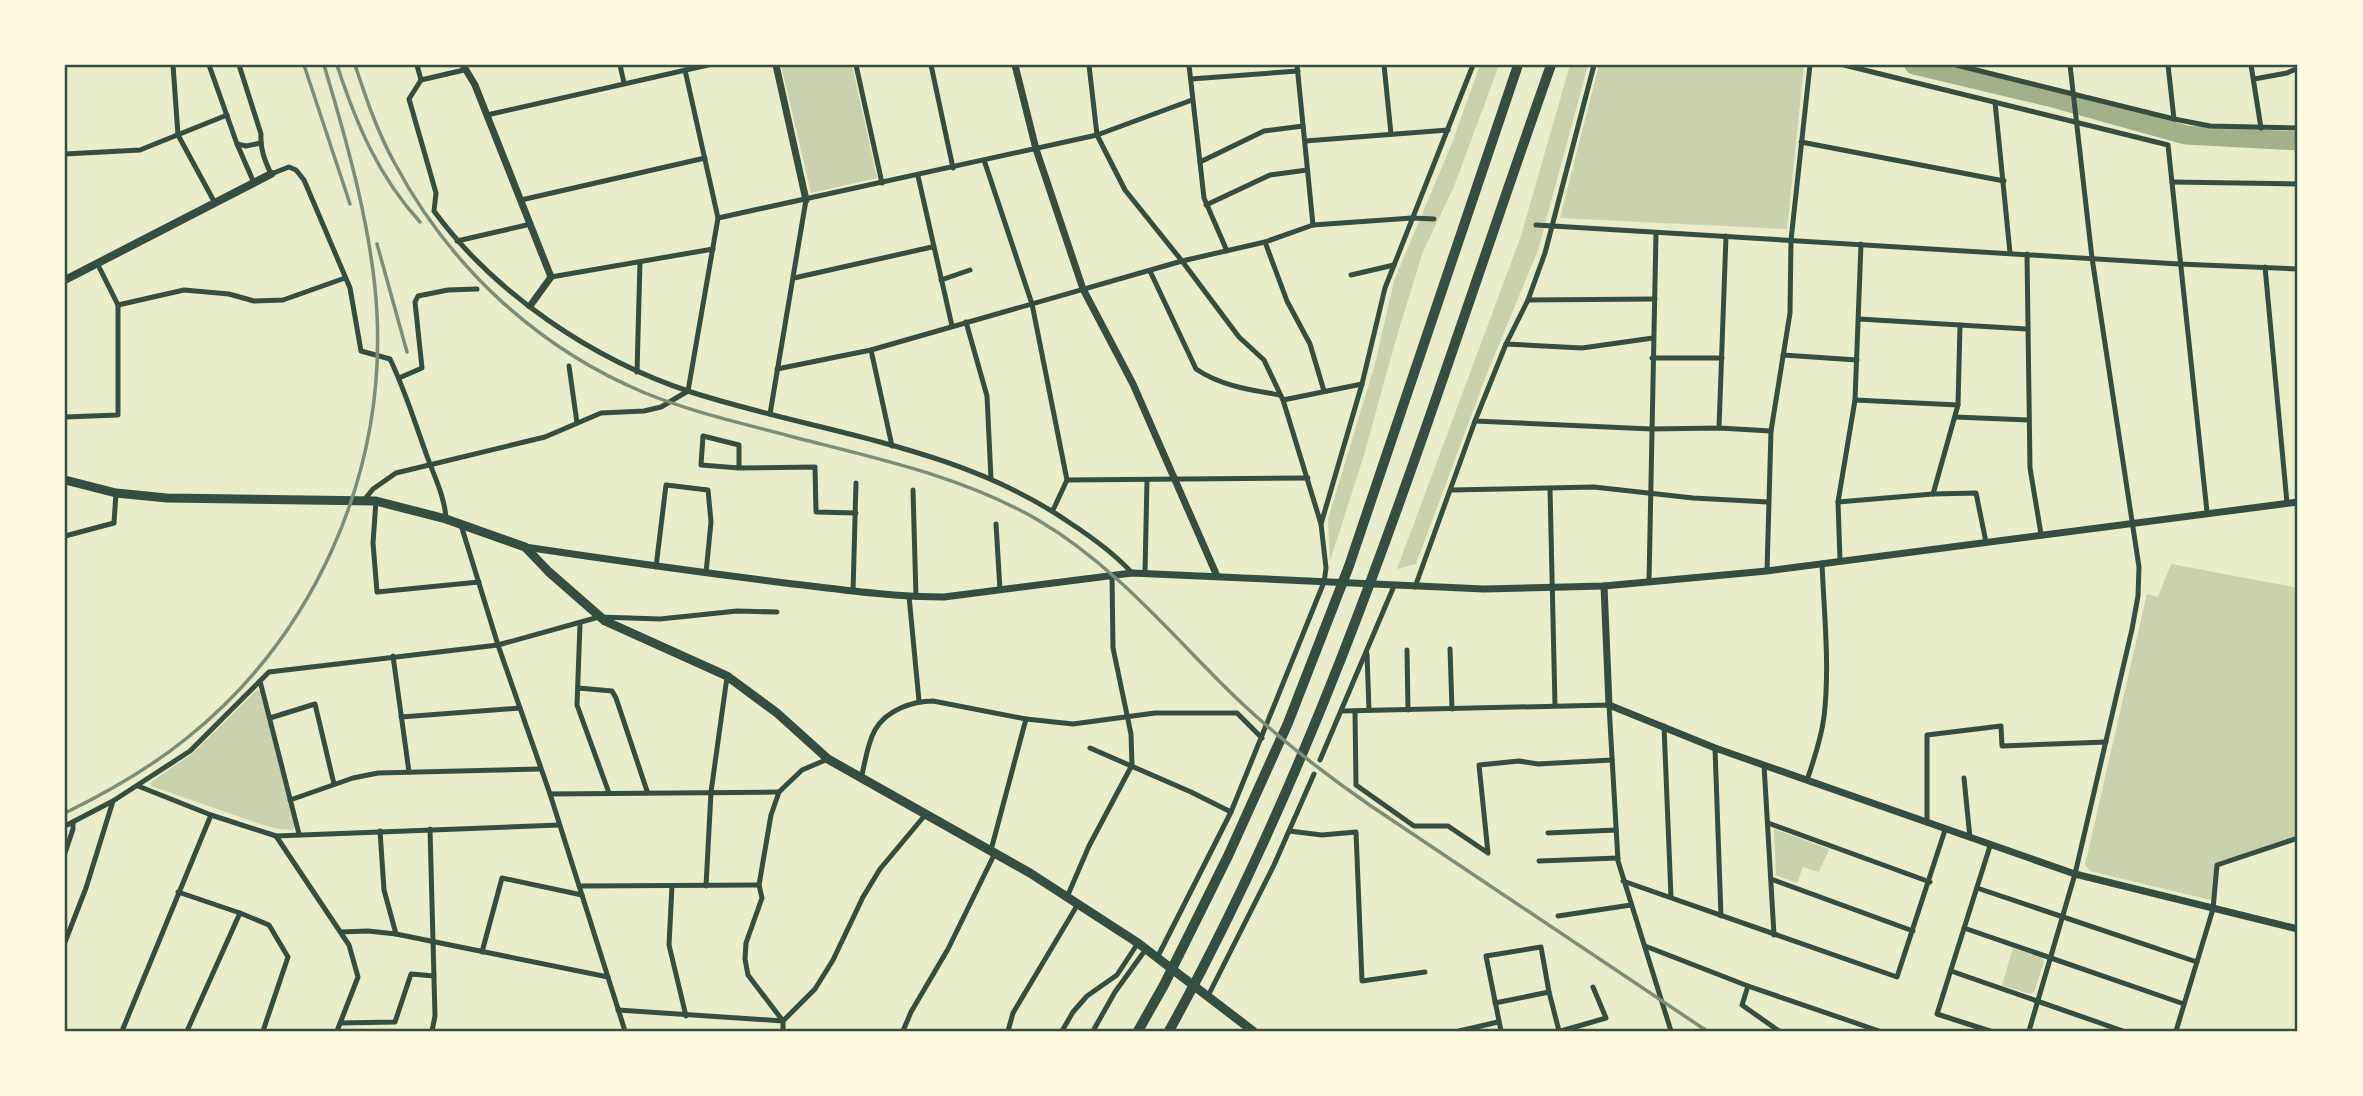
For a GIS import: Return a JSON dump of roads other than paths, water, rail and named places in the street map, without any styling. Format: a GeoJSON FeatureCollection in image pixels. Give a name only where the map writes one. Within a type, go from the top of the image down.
{"type":"FeatureCollection","features":[{"type":"Feature","properties":{"kind":"highway"},"geometry":{"type":"LineString","coordinates":[[1138,1031],[1164,985],[1275,753],[1349,566],[1518,65]]}},
{"type":"Feature","properties":{"kind":"highway"},"geometry":{"type":"LineString","coordinates":[[1169,1031],[1222,930],[1305,751],[1396,517],[1551,65]]}},
{"type":"Feature","properties":{"kind":"main road"},"geometry":{"type":"LineString","coordinates":[[65,280],[271,174]]}},
{"type":"Feature","properties":{"kind":"main road"},"geometry":{"type":"LineString","coordinates":[[65,481],[116,493],[230,499],[376,501],[446,519],[525,547],[598,617],[621,630],[727,676],[777,713],[828,759],[993,852],[1078,904],[1142,946],[1209,996],[1242,1027],[1253,1031]]}},
{"type":"Feature","properties":{"kind":"street"},"geometry":{"type":"LineString","coordinates":[[173,65],[178,135],[215,203]]}},
{"type":"Feature","properties":{"kind":"street"},"geometry":{"type":"LineString","coordinates":[[209,65],[254,183]]}},
{"type":"Feature","properties":{"kind":"street"},"geometry":{"type":"LineString","coordinates":[[239,65],[261,134],[265,161],[271,174],[289,167],[296,170],[304,180],[350,288],[361,351],[390,359],[430,464],[445,508],[446,519]]}},
{"type":"Feature","properties":{"kind":"street"},"geometry":{"type":"LineString","coordinates":[[417,65],[421,80]]}},
{"type":"Feature","properties":{"kind":"street"},"geometry":{"type":"LineString","coordinates":[[620,65],[624,83]]}},
{"type":"Feature","properties":{"kind":"street"},"geometry":{"type":"LineString","coordinates":[[487,115],[708,65]]}},
{"type":"Feature","properties":{"kind":"street"},"geometry":{"type":"LineString","coordinates":[[770,414],[806,200],[776,65]]}},
{"type":"Feature","properties":{"kind":"street"},"geometry":{"type":"LineString","coordinates":[[856,65],[882,183]]}},
{"type":"Feature","properties":{"kind":"street"},"geometry":{"type":"LineString","coordinates":[[931,65],[953,168]]}},
{"type":"Feature","properties":{"kind":"street"},"geometry":{"type":"LineString","coordinates":[[1015,65],[1036,149],[1083,289],[1133,384],[1217,576]]}},
{"type":"Feature","properties":{"kind":"street"},"geometry":{"type":"LineString","coordinates":[[1089,65],[1097,135],[1125,190],[1239,337],[1264,360],[1282,398],[1321,524],[1326,568],[1324,582],[1231,812],[1157,958]]}},
{"type":"Feature","properties":{"kind":"street"},"geometry":{"type":"LineString","coordinates":[[1189,65],[1206,205],[1227,251]]}},
{"type":"Feature","properties":{"kind":"street"},"geometry":{"type":"LineString","coordinates":[[1384,65],[1391,134]]}},
{"type":"Feature","properties":{"kind":"street"},"geometry":{"type":"LineString","coordinates":[[1321,524],[1362,384],[1385,288],[1473,65]]}},
{"type":"Feature","properties":{"kind":"street"},"geometry":{"type":"LineString","coordinates":[[1415,587],[1475,421],[1528,300],[1545,253],[1594,65]]}},
{"type":"Feature","properties":{"kind":"street"},"geometry":{"type":"LineString","coordinates":[[1767,571],[1771,431],[1790,313],[1791,240],[1810,65]]}},
{"type":"Feature","properties":{"kind":"street"},"geometry":{"type":"LineString","coordinates":[[1844,65],[2168,145],[2207,512]]}},
{"type":"Feature","properties":{"kind":"street"},"geometry":{"type":"LineString","coordinates":[[1956,65],[2210,126],[2298,128]]}},
{"type":"Feature","properties":{"kind":"street"},"geometry":{"type":"LineString","coordinates":[[1987,65],[1988,73]]}},
{"type":"Feature","properties":{"kind":"street"},"geometry":{"type":"LineString","coordinates":[[2029,1031],[2075,874],[2138,596],[2139,567],[2134,521],[2092,258],[2070,65]]}},
{"type":"Feature","properties":{"kind":"street"},"geometry":{"type":"LineString","coordinates":[[2168,65],[2174,119]]}},
{"type":"Feature","properties":{"kind":"street"},"geometry":{"type":"LineString","coordinates":[[2251,65],[2261,128]]}},
{"type":"Feature","properties":{"kind":"street"},"geometry":{"type":"LineString","coordinates":[[551,277],[475,85],[464,67],[421,80],[409,99],[436,193],[434,211],[457,241],[490,273],[579,341],[637,372],[688,391],[892,446],[991,479],[1053,510],[1119,558],[1132,573]]}},
{"type":"Feature","properties":{"kind":"street"},"geometry":{"type":"LineString","coordinates":[[1191,79],[1297,68],[1312,225]]}},
{"type":"Feature","properties":{"kind":"street"},"geometry":{"type":"LineString","coordinates":[[2254,79],[2287,73],[2298,68]]}},
{"type":"Feature","properties":{"kind":"street"},"geometry":{"type":"LineString","coordinates":[[364,500],[373,489],[396,473],[545,437],[601,413],[644,411],[661,407],[688,391],[718,218],[685,70]]}},
{"type":"Feature","properties":{"kind":"street"},"geometry":{"type":"LineString","coordinates":[[718,218],[1097,135],[1192,100]]}},
{"type":"Feature","properties":{"kind":"street"},"geometry":{"type":"LineString","coordinates":[[1995,102],[2010,253]]}},
{"type":"Feature","properties":{"kind":"street"},"geometry":{"type":"LineString","coordinates":[[65,154],[139,150],[228,115]]}},
{"type":"Feature","properties":{"kind":"street"},"geometry":{"type":"LineString","coordinates":[[1200,162],[1264,131],[1303,126]]}},
{"type":"Feature","properties":{"kind":"street"},"geometry":{"type":"LineString","coordinates":[[1305,141],[1448,130]]}},
{"type":"Feature","properties":{"kind":"street"},"geometry":{"type":"LineString","coordinates":[[1801,142],[2004,181]]}},
{"type":"Feature","properties":{"kind":"street"},"geometry":{"type":"LineString","coordinates":[[237,144],[246,146],[261,143]]}},
{"type":"Feature","properties":{"kind":"street"},"geometry":{"type":"LineString","coordinates":[[522,200],[705,159]]}},
{"type":"Feature","properties":{"kind":"street"},"geometry":{"type":"LineString","coordinates":[[984,160],[1032,304],[1067,480],[1053,510]]}},
{"type":"Feature","properties":{"kind":"street"},"geometry":{"type":"LineString","coordinates":[[1206,205],[1270,175],[1307,170]]}},
{"type":"Feature","properties":{"kind":"street"},"geometry":{"type":"LineString","coordinates":[[918,176],[952,326]]}},
{"type":"Feature","properties":{"kind":"street"},"geometry":{"type":"LineString","coordinates":[[2172,182],[2298,184]]}},
{"type":"Feature","properties":{"kind":"street"},"geometry":{"type":"LineString","coordinates":[[777,369],[872,350],[1182,261],[1265,242],[1312,225],[1434,219]]}},
{"type":"Feature","properties":{"kind":"street"},"geometry":{"type":"LineString","coordinates":[[457,241],[531,223]]}},
{"type":"Feature","properties":{"kind":"street"},"geometry":{"type":"LineString","coordinates":[[1536,225],[2179,264],[2298,268]]}},
{"type":"Feature","properties":{"kind":"street"},"geometry":{"type":"LineString","coordinates":[[1649,583],[1656,233]]}},
{"type":"Feature","properties":{"kind":"street"},"geometry":{"type":"LineString","coordinates":[[1718,428],[1726,236]]}},
{"type":"Feature","properties":{"kind":"street"},"geometry":{"type":"LineString","coordinates":[[1265,242],[1287,301],[1310,344],[1324,391]]}},
{"type":"Feature","properties":{"kind":"street"},"geometry":{"type":"LineString","coordinates":[[1840,560],[1838,502],[1856,400],[1861,244]]}},
{"type":"Feature","properties":{"kind":"street"},"geometry":{"type":"LineString","coordinates":[[794,278],[932,247]]}},
{"type":"Feature","properties":{"kind":"street"},"geometry":{"type":"LineString","coordinates":[[530,306],[551,277],[713,249]]}},
{"type":"Feature","properties":{"kind":"street"},"geometry":{"type":"LineString","coordinates":[[2028,254],[2030,468],[2041,534]]}},
{"type":"Feature","properties":{"kind":"street"},"geometry":{"type":"LineString","coordinates":[[637,372],[640,262]]}},
{"type":"Feature","properties":{"kind":"street"},"geometry":{"type":"LineString","coordinates":[[65,417],[118,415],[118,305],[97,263]]}},
{"type":"Feature","properties":{"kind":"street"},"geometry":{"type":"LineString","coordinates":[[1351,275],[1394,265]]}},
{"type":"Feature","properties":{"kind":"street"},"geometry":{"type":"LineString","coordinates":[[2265,267],[2287,503]]}},
{"type":"Feature","properties":{"kind":"street"},"geometry":{"type":"LineString","coordinates":[[941,280],[970,270]]}},
{"type":"Feature","properties":{"kind":"street"},"geometry":{"type":"LineString","coordinates":[[1150,271],[1196,369],[1210,379],[1282,398],[1362,384]]}},
{"type":"Feature","properties":{"kind":"street"},"geometry":{"type":"LineString","coordinates":[[118,305],[184,290],[229,294],[254,302],[283,300],[345,278]]}},
{"type":"Feature","properties":{"kind":"street"},"geometry":{"type":"LineString","coordinates":[[399,378],[422,368],[415,302],[418,296],[448,290],[477,289]]}},
{"type":"Feature","properties":{"kind":"street"},"geometry":{"type":"LineString","coordinates":[[1528,300],[1655,299]]}},
{"type":"Feature","properties":{"kind":"street"},"geometry":{"type":"LineString","coordinates":[[1858,319],[2027,329]]}},
{"type":"Feature","properties":{"kind":"street"},"geometry":{"type":"LineString","coordinates":[[966,323],[987,396],[991,479]]}},
{"type":"Feature","properties":{"kind":"street"},"geometry":{"type":"LineString","coordinates":[[1933,494],[1958,405],[1960,326]]}},
{"type":"Feature","properties":{"kind":"street"},"geometry":{"type":"LineString","coordinates":[[1507,344],[1582,348],[1653,338]]}},
{"type":"Feature","properties":{"kind":"street"},"geometry":{"type":"LineString","coordinates":[[872,350],[892,446]]}},
{"type":"Feature","properties":{"kind":"street"},"geometry":{"type":"LineString","coordinates":[[1783,355],[1857,360]]}},
{"type":"Feature","properties":{"kind":"street"},"geometry":{"type":"LineString","coordinates":[[1652,358],[1722,358]]}},
{"type":"Feature","properties":{"kind":"street"},"geometry":{"type":"LineString","coordinates":[[569,366],[577,423]]}},
{"type":"Feature","properties":{"kind":"street"},"geometry":{"type":"LineString","coordinates":[[1856,400],[1958,405]]}},
{"type":"Feature","properties":{"kind":"street"},"geometry":{"type":"LineString","coordinates":[[1955,417],[2028,420]]}},
{"type":"Feature","properties":{"kind":"street"},"geometry":{"type":"LineString","coordinates":[[1475,421],[1771,431]]}},
{"type":"Feature","properties":{"kind":"street"},"geometry":{"type":"LineString","coordinates":[[739,468],[739,445],[703,436],[701,465],[739,468],[815,467],[816,512],[856,513]]}},
{"type":"Feature","properties":{"kind":"street"},"geometry":{"type":"LineString","coordinates":[[1067,480],[1308,478]]}},
{"type":"Feature","properties":{"kind":"street"},"geometry":{"type":"LineString","coordinates":[[1145,573],[1147,480]]}},
{"type":"Feature","properties":{"kind":"street"},"geometry":{"type":"LineString","coordinates":[[853,592],[856,483]]}},
{"type":"Feature","properties":{"kind":"street"},"geometry":{"type":"LineString","coordinates":[[656,567],[666,485],[708,490],[711,522],[706,573]]}},
{"type":"Feature","properties":{"kind":"street"},"geometry":{"type":"LineString","coordinates":[[1452,490],[1594,488],[1768,502]]}},
{"type":"Feature","properties":{"kind":"street"},"geometry":{"type":"LineString","coordinates":[[1550,489],[1555,705]]}},
{"type":"Feature","properties":{"kind":"street"},"geometry":{"type":"LineString","coordinates":[[913,490],[912,597],[919,701]]}},
{"type":"Feature","properties":{"kind":"street"},"geometry":{"type":"LineString","coordinates":[[65,536],[114,523],[116,493]]}},
{"type":"Feature","properties":{"kind":"street"},"geometry":{"type":"LineString","coordinates":[[1838,502],[1976,493],[1986,542]]}},
{"type":"Feature","properties":{"kind":"street"},"geometry":{"type":"LineString","coordinates":[[376,501],[373,543],[377,592],[478,582]]}},
{"type":"Feature","properties":{"kind":"street"},"geometry":{"type":"LineString","coordinates":[[525,547],[656,567],[912,597],[944,597],[1132,573],[1415,587],[1552,588],[1649,583],[1767,571],[2134,521],[2298,502]]}},
{"type":"Feature","properties":{"kind":"street"},"geometry":{"type":"LineString","coordinates":[[996,524],[1000,590]]}},
{"type":"Feature","properties":{"kind":"street"},"geometry":{"type":"LineString","coordinates":[[461,525],[625,1031]]}},
{"type":"Feature","properties":{"kind":"street"},"geometry":{"type":"LineString","coordinates":[[1807,780],[1818,747],[1826,694],[1822,563]]}},
{"type":"Feature","properties":{"kind":"street"},"geometry":{"type":"LineString","coordinates":[[1067,897],[1089,846],[1132,765],[1131,734],[1113,648],[1112,575]]}},
{"type":"Feature","properties":{"kind":"street"},"geometry":{"type":"LineString","coordinates":[[1320,760],[1394,586]]}},
{"type":"Feature","properties":{"kind":"street"},"geometry":{"type":"LineString","coordinates":[[1604,586],[1618,858],[1671,1031]]}},
{"type":"Feature","properties":{"kind":"street"},"geometry":{"type":"LineString","coordinates":[[65,825],[114,801],[190,751],[269,672],[498,645],[598,617],[668,619],[737,611],[777,612]]}},
{"type":"Feature","properties":{"kind":"street"},"geometry":{"type":"LineString","coordinates":[[580,624],[578,705],[609,793]]}},
{"type":"Feature","properties":{"kind":"street"},"geometry":{"type":"LineString","coordinates":[[1366,649],[1369,710]]}},
{"type":"Feature","properties":{"kind":"street"},"geometry":{"type":"LineString","coordinates":[[1450,649],[1452,709]]}},
{"type":"Feature","properties":{"kind":"street"},"geometry":{"type":"LineString","coordinates":[[1407,650],[1408,710]]}},
{"type":"Feature","properties":{"kind":"street"},"geometry":{"type":"LineString","coordinates":[[393,656],[409,772]]}},
{"type":"Feature","properties":{"kind":"street"},"geometry":{"type":"LineString","coordinates":[[706,886],[710,792],[727,676]]}},
{"type":"Feature","properties":{"kind":"street"},"geometry":{"type":"LineString","coordinates":[[260,681],[299,834]]}},
{"type":"Feature","properties":{"kind":"street"},"geometry":{"type":"LineString","coordinates":[[578,688],[612,691],[647,791]]}},
{"type":"Feature","properties":{"kind":"street"},"geometry":{"type":"LineString","coordinates":[[861,779],[875,729],[908,704],[919,701],[963,705],[1026,719],[1073,724],[1155,713],[1237,713],[1262,738]]}},
{"type":"Feature","properties":{"kind":"street"},"geometry":{"type":"LineString","coordinates":[[270,718],[315,704],[334,784]]}},
{"type":"Feature","properties":{"kind":"street"},"geometry":{"type":"LineString","coordinates":[[1342,711],[1609,705],[1715,748],[2075,874],[2298,929]]}},
{"type":"Feature","properties":{"kind":"street"},"geometry":{"type":"LineString","coordinates":[[401,717],[520,708]]}},
{"type":"Feature","properties":{"kind":"street"},"geometry":{"type":"LineString","coordinates":[[1355,711],[1356,785],[1414,825],[1448,826],[1488,853],[1479,765],[1519,761],[1538,764],[1612,760]]}},
{"type":"Feature","properties":{"kind":"street"},"geometry":{"type":"LineString","coordinates":[[903,1031],[911,1012],[948,949],[993,852],[1026,719]]}},
{"type":"Feature","properties":{"kind":"street"},"geometry":{"type":"LineString","coordinates":[[1664,726],[1671,897]]}},
{"type":"Feature","properties":{"kind":"street"},"geometry":{"type":"LineString","coordinates":[[1927,823],[1927,735],[2001,726],[2002,746],[2106,742]]}},
{"type":"Feature","properties":{"kind":"street"},"geometry":{"type":"LineString","coordinates":[[1090,748],[1231,812]]}},
{"type":"Feature","properties":{"kind":"street"},"geometry":{"type":"LineString","coordinates":[[1715,748],[1721,916]]}},
{"type":"Feature","properties":{"kind":"street"},"geometry":{"type":"LineString","coordinates":[[783,1031],[783,1021],[748,975],[746,943],[762,898],[759,885],[771,815],[779,792],[802,770],[828,759]]}},
{"type":"Feature","properties":{"kind":"street"},"geometry":{"type":"LineString","coordinates":[[1764,765],[1774,934]]}},
{"type":"Feature","properties":{"kind":"street"},"geometry":{"type":"LineString","coordinates":[[290,800],[334,784],[378,773],[540,769]]}},
{"type":"Feature","properties":{"kind":"street"},"geometry":{"type":"LineString","coordinates":[[1209,996],[1314,774]]}},
{"type":"Feature","properties":{"kind":"street"},"geometry":{"type":"LineString","coordinates":[[1964,778],[1970,838]]}},
{"type":"Feature","properties":{"kind":"street"},"geometry":{"type":"LineString","coordinates":[[138,786],[211,815],[276,836],[559,825]]}},
{"type":"Feature","properties":{"kind":"street"},"geometry":{"type":"LineString","coordinates":[[550,794],[647,791],[779,792]]}},
{"type":"Feature","properties":{"kind":"street"},"geometry":{"type":"LineString","coordinates":[[65,942],[86,888],[114,801]]}},
{"type":"Feature","properties":{"kind":"street"},"geometry":{"type":"LineString","coordinates":[[618,1010],[783,1021],[814,989],[833,960],[880,869],[926,814]]}},
{"type":"Feature","properties":{"kind":"street"},"geometry":{"type":"LineString","coordinates":[[122,1031],[211,815]]}},
{"type":"Feature","properties":{"kind":"street"},"geometry":{"type":"LineString","coordinates":[[65,853],[73,822]]}},
{"type":"Feature","properties":{"kind":"street"},"geometry":{"type":"LineString","coordinates":[[1768,823],[1930,882]]}},
{"type":"Feature","properties":{"kind":"street"},"geometry":{"type":"LineString","coordinates":[[430,829],[435,1016],[432,1031]]}},
{"type":"Feature","properties":{"kind":"street"},"geometry":{"type":"LineString","coordinates":[[1548,833],[1616,830]]}},
{"type":"Feature","properties":{"kind":"street"},"geometry":{"type":"LineString","coordinates":[[1623,881],[1897,977],[1945,830]]}},
{"type":"Feature","properties":{"kind":"street"},"geometry":{"type":"LineString","coordinates":[[380,831],[384,890],[396,934]]}},
{"type":"Feature","properties":{"kind":"street"},"geometry":{"type":"LineString","coordinates":[[1289,831],[1322,835],[1356,832],[1362,981],[1425,972]]}},
{"type":"Feature","properties":{"kind":"street"},"geometry":{"type":"LineString","coordinates":[[276,836],[349,945],[358,977],[337,1031]]}},
{"type":"Feature","properties":{"kind":"street"},"geometry":{"type":"LineString","coordinates":[[2176,1031],[2213,909],[2217,864],[2298,838]]}},
{"type":"Feature","properties":{"kind":"street"},"geometry":{"type":"LineString","coordinates":[[1990,846],[1937,1014],[1990,1031]]}},
{"type":"Feature","properties":{"kind":"street"},"geometry":{"type":"LineString","coordinates":[[1539,861],[1618,858]]}},
{"type":"Feature","properties":{"kind":"street"},"geometry":{"type":"LineString","coordinates":[[482,952],[502,878],[582,895]]}},
{"type":"Feature","properties":{"kind":"street"},"geometry":{"type":"LineString","coordinates":[[1771,879],[1913,931]]}},
{"type":"Feature","properties":{"kind":"street"},"geometry":{"type":"LineString","coordinates":[[579,886],[759,885]]}},
{"type":"Feature","properties":{"kind":"street"},"geometry":{"type":"LineString","coordinates":[[672,886],[669,945],[686,1016]]}},
{"type":"Feature","properties":{"kind":"street"},"geometry":{"type":"LineString","coordinates":[[1978,888],[2197,962]]}},
{"type":"Feature","properties":{"kind":"street"},"geometry":{"type":"LineString","coordinates":[[178,892],[269,925],[288,957],[264,1031]]}},
{"type":"Feature","properties":{"kind":"street"},"geometry":{"type":"LineString","coordinates":[[1008,1031],[1013,1013],[1078,904]]}},
{"type":"Feature","properties":{"kind":"street"},"geometry":{"type":"LineString","coordinates":[[1558,916],[1631,905]]}},
{"type":"Feature","properties":{"kind":"street"},"geometry":{"type":"LineString","coordinates":[[187,1031],[240,913]]}},
{"type":"Feature","properties":{"kind":"street"},"geometry":{"type":"LineString","coordinates":[[1964,928],[2184,1004]]}},
{"type":"Feature","properties":{"kind":"street"},"geometry":{"type":"LineString","coordinates":[[341,932],[369,931],[432,940],[608,977]]}},
{"type":"Feature","properties":{"kind":"street"},"geometry":{"type":"LineString","coordinates":[[1062,1031],[1087,996],[1117,975],[1142,946]]}},
{"type":"Feature","properties":{"kind":"street"},"geometry":{"type":"LineString","coordinates":[[1093,1031],[1142,946]]}},
{"type":"Feature","properties":{"kind":"street"},"geometry":{"type":"LineString","coordinates":[[1645,946],[1748,986],[1879,1031]]}},
{"type":"Feature","properties":{"kind":"street"},"geometry":{"type":"LineString","coordinates":[[1501,1031],[1486,956],[1541,947],[1549,992],[1560,1031],[1606,1018],[1593,987]]}},
{"type":"Feature","properties":{"kind":"street"},"geometry":{"type":"LineString","coordinates":[[1951,971],[2123,1031]]}},
{"type":"Feature","properties":{"kind":"street"},"geometry":{"type":"LineString","coordinates":[[340,1023],[395,1023],[411,974],[434,976]]}},
{"type":"Feature","properties":{"kind":"street"},"geometry":{"type":"LineString","coordinates":[[1748,986],[1742,1005],[1779,1031]]}},
{"type":"Feature","properties":{"kind":"street"},"geometry":{"type":"LineString","coordinates":[[1495,1003],[1549,992]]}},
{"type":"Feature","properties":{"kind":"street"},"geometry":{"type":"LineString","coordinates":[[1459,1031],[1498,1022]]}},
{"type":"Feature","properties":{"kind":"waterway"},"geometry":{"type":"LineString","coordinates":[[1914,65],[2053,98],[2186,135],[2298,141]]}},
{"type":"Feature","properties":{"kind":"railway"},"geometry":{"type":"LineString","coordinates":[[304,65],[350,204]]}},
{"type":"Feature","properties":{"kind":"railway"},"geometry":{"type":"LineString","coordinates":[[65,813],[113,788],[158,759],[187,738],[232,697],[271,652],[305,602],[333,548],[354,492],[369,434],[376,375],[375,283],[365,220],[324,65]]}},
{"type":"Feature","properties":{"kind":"railway"},"geometry":{"type":"LineString","coordinates":[[337,65],[352,108],[380,167],[420,222]]}},
{"type":"Feature","properties":{"kind":"railway"},"geometry":{"type":"LineString","coordinates":[[355,65],[382,138],[416,200],[441,236],[469,269],[533,328],[568,353],[645,393],[720,418],[951,481],[981,492],[1038,520],[1065,537],[1113,576],[1241,703],[1314,764],[1371,806],[1707,1031]]}},
{"type":"Feature","properties":{"kind":"railway"},"geometry":{"type":"LineString","coordinates":[[377,244],[407,352]]}}]}
